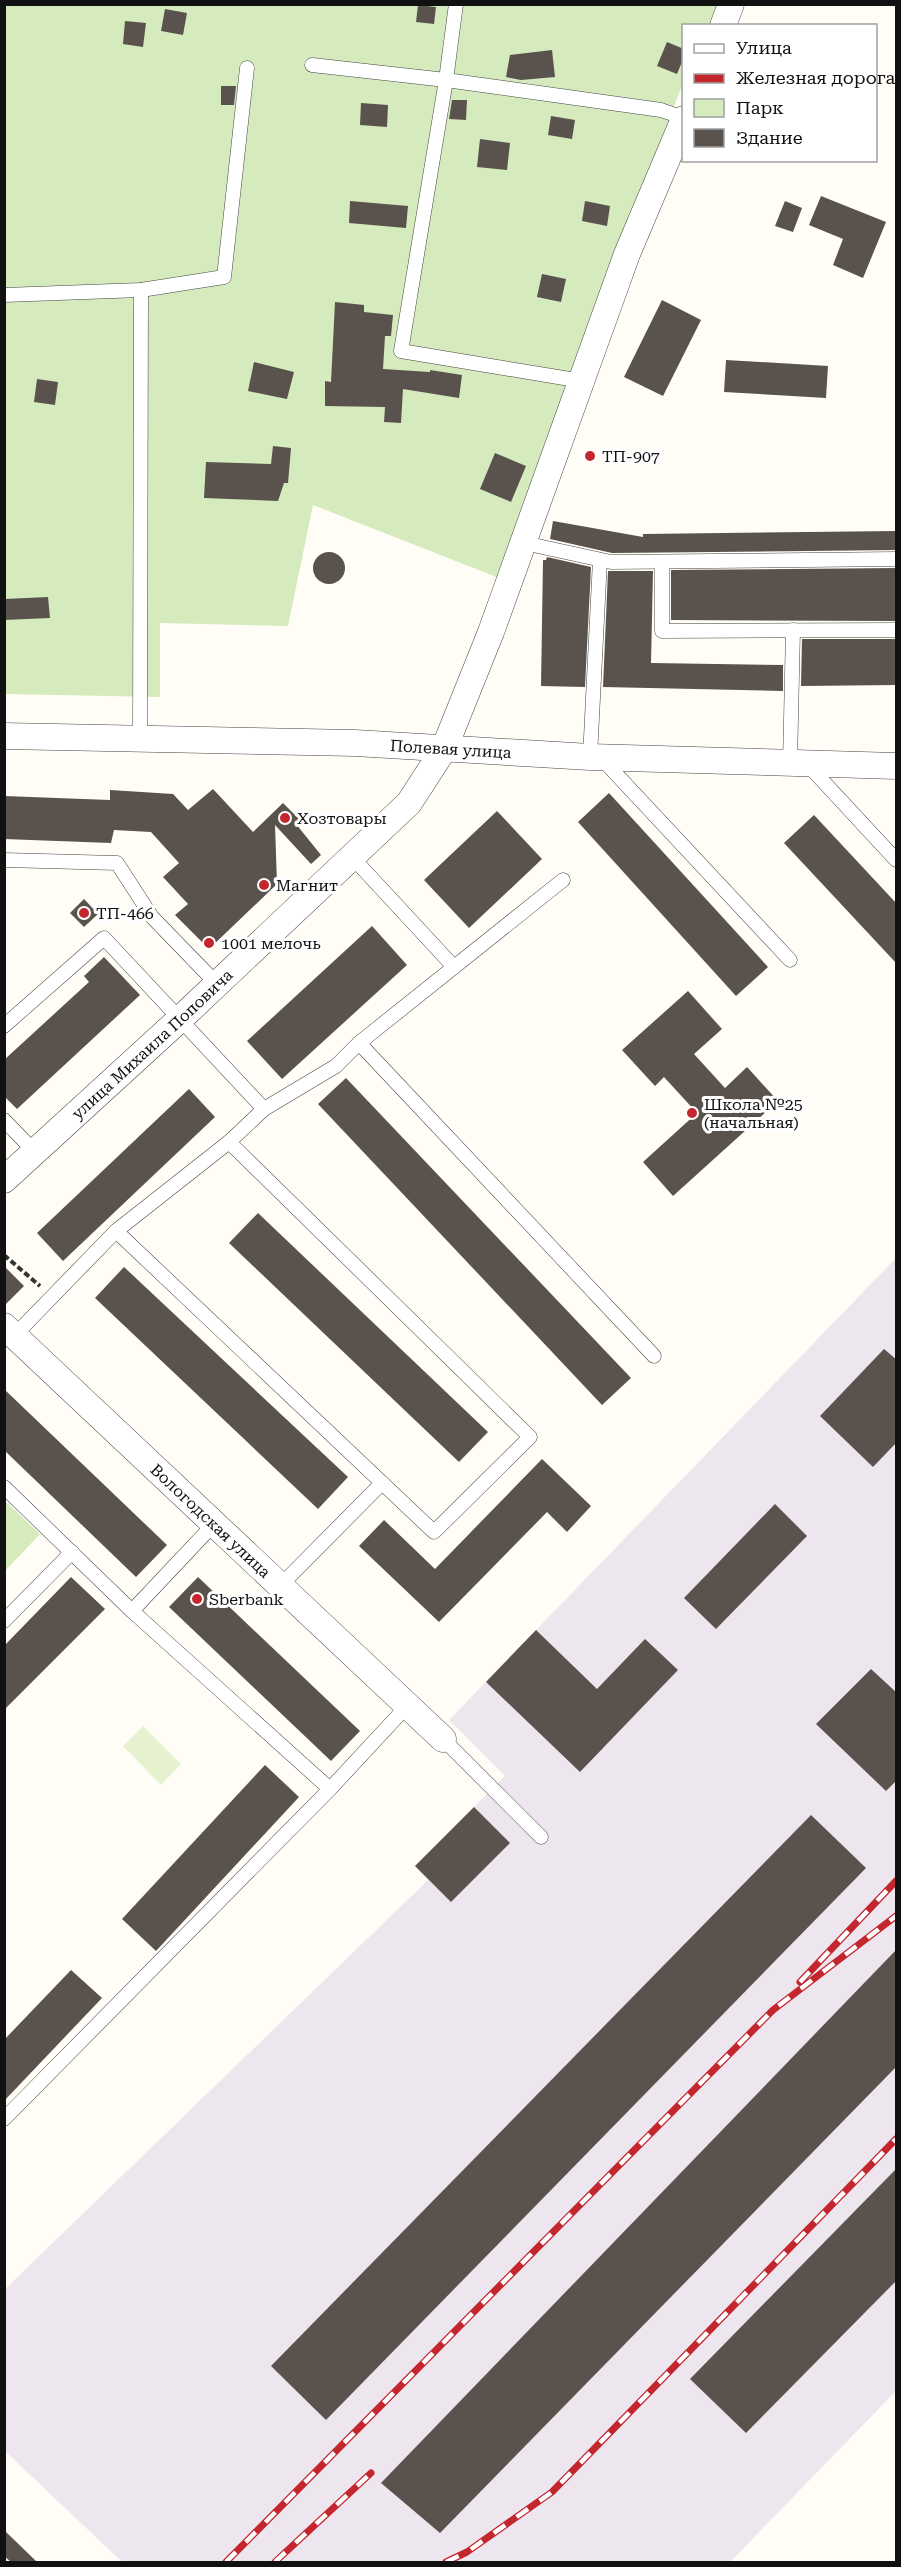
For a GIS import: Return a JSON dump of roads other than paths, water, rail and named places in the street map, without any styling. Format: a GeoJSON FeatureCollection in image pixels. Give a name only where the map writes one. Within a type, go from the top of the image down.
{"type":"FeatureCollection","features":[{"type":"Feature","properties":{"kind":"street"},"geometry":{"type":"LineString","coordinates":[[724,24],[731,4]]}},
{"type":"Feature","properties":{"kind":"street","name":"улица Михаила Поповича"},"geometry":{"type":"LineString","coordinates":[[4,1180],[180,1019],[409,803],[444,749],[524,543],[627,254],[682,123]]}},
{"type":"Feature","properties":{"kind":"street","name":"Полевая улица"},"geometry":{"type":"LineString","coordinates":[[4,736],[355,743],[595,757],[897,766]]}},
{"type":"Feature","properties":{"kind":"street","name":"Вологодская улица"},"geometry":{"type":"LineString","coordinates":[[8,1335],[443,1739]]}},
{"type":"Feature","properties":{"kind":"lane"},"geometry":{"type":"LineString","coordinates":[[456,4],[446,80],[401,351],[582,381]]}},
{"type":"Feature","properties":{"kind":"lane"},"geometry":{"type":"LineString","coordinates":[[312,65],[446,80],[661,110],[682,117]]}},
{"type":"Feature","properties":{"kind":"lane"},"geometry":{"type":"LineString","coordinates":[[4,295],[141,290],[224,277],[247,68]]}},
{"type":"Feature","properties":{"kind":"lane"},"geometry":{"type":"LineString","coordinates":[[140,739],[141,290]]}},
{"type":"Feature","properties":{"kind":"lane"},"geometry":{"type":"LineString","coordinates":[[524,543],[611,562],[897,559]]}},
{"type":"Feature","properties":{"kind":"lane"},"geometry":{"type":"LineString","coordinates":[[600,560],[595,757],[790,960]]}},
{"type":"Feature","properties":{"kind":"lane"},"geometry":{"type":"LineString","coordinates":[[662,562],[662,631],[897,630]]}},
{"type":"Feature","properties":{"kind":"lane"},"geometry":{"type":"LineString","coordinates":[[793,630],[799,764],[897,860]]}},
{"type":"Feature","properties":{"kind":"lane"},"geometry":{"type":"LineString","coordinates":[[352,857],[454,967]]}},
{"type":"Feature","properties":{"kind":"lane"},"geometry":{"type":"LineString","coordinates":[[4,860],[117,863],[152,917],[217,984]]}},
{"type":"Feature","properties":{"kind":"lane"},"geometry":{"type":"LineString","coordinates":[[8,1335],[52,1297],[116,1231],[229,1142],[264,1109],[336,1066],[359,1043],[563,880]]}},
{"type":"Feature","properties":{"kind":"lane"},"geometry":{"type":"LineString","coordinates":[[4,1026],[104,938],[264,1109]]}},
{"type":"Feature","properties":{"kind":"lane"},"geometry":{"type":"LineString","coordinates":[[359,1043],[654,1356]]}},
{"type":"Feature","properties":{"kind":"lane"},"geometry":{"type":"LineString","coordinates":[[4,1120],[35,1152]]}},
{"type":"Feature","properties":{"kind":"lane"},"geometry":{"type":"LineString","coordinates":[[116,1231],[434,1532],[530,1437],[229,1142]]}},
{"type":"Feature","properties":{"kind":"lane"},"geometry":{"type":"LineString","coordinates":[[280,1586],[382,1483]]}},
{"type":"Feature","properties":{"kind":"lane"},"geometry":{"type":"LineString","coordinates":[[4,1487],[132,1611],[330,1789]]}},
{"type":"Feature","properties":{"kind":"lane"},"geometry":{"type":"LineString","coordinates":[[132,1611],[213,1525]]}},
{"type":"Feature","properties":{"kind":"lane"},"geometry":{"type":"LineString","coordinates":[[4,1621],[72,1552]]}},
{"type":"Feature","properties":{"kind":"lane"},"geometry":{"type":"LineString","coordinates":[[4,2120],[330,1789],[408,1705]]}},
{"type":"Feature","properties":{"kind":"lane"},"geometry":{"type":"LineString","coordinates":[[443,1739],[542,1837]]}},
{"type":"Feature","properties":{"kind":"railway"},"geometry":{"type":"LineString","coordinates":[[800,1982],[896,1881]]}},
{"type":"Feature","properties":{"kind":"railway"},"geometry":{"type":"LineString","coordinates":[[226,2562],[773,2010],[896,1916]]}},
{"type":"Feature","properties":{"kind":"railway"},"geometry":{"type":"LineString","coordinates":[[446,2562],[467,2552],[552,2492],[896,2139]]}},
{"type":"Feature","properties":{"kind":"railway"},"geometry":{"type":"LineString","coordinates":[[275,2562],[371,2473]]}},
{"type":"Feature","properties":{"kind":"place","name":"ТП-907"},"geometry":{"type":"Point","coordinates":[590,456]}},
{"type":"Feature","properties":{"kind":"place","name":"Хозтовары"},"geometry":{"type":"Point","coordinates":[285,818]}},
{"type":"Feature","properties":{"kind":"place","name":"Магнит"},"geometry":{"type":"Point","coordinates":[264,885]}},
{"type":"Feature","properties":{"kind":"place","name":"ТП-466"},"geometry":{"type":"Point","coordinates":[84,913]}},
{"type":"Feature","properties":{"kind":"place","name":"1001 мелочь"},"geometry":{"type":"Point","coordinates":[209,943]}},
{"type":"Feature","properties":{"kind":"place","name":"Школа №25 (начальная)"},"geometry":{"type":"Point","coordinates":[692,1113]}},
{"type":"Feature","properties":{"kind":"place","name":"Sberbank"},"geometry":{"type":"Point","coordinates":[197,1599]}}]}
